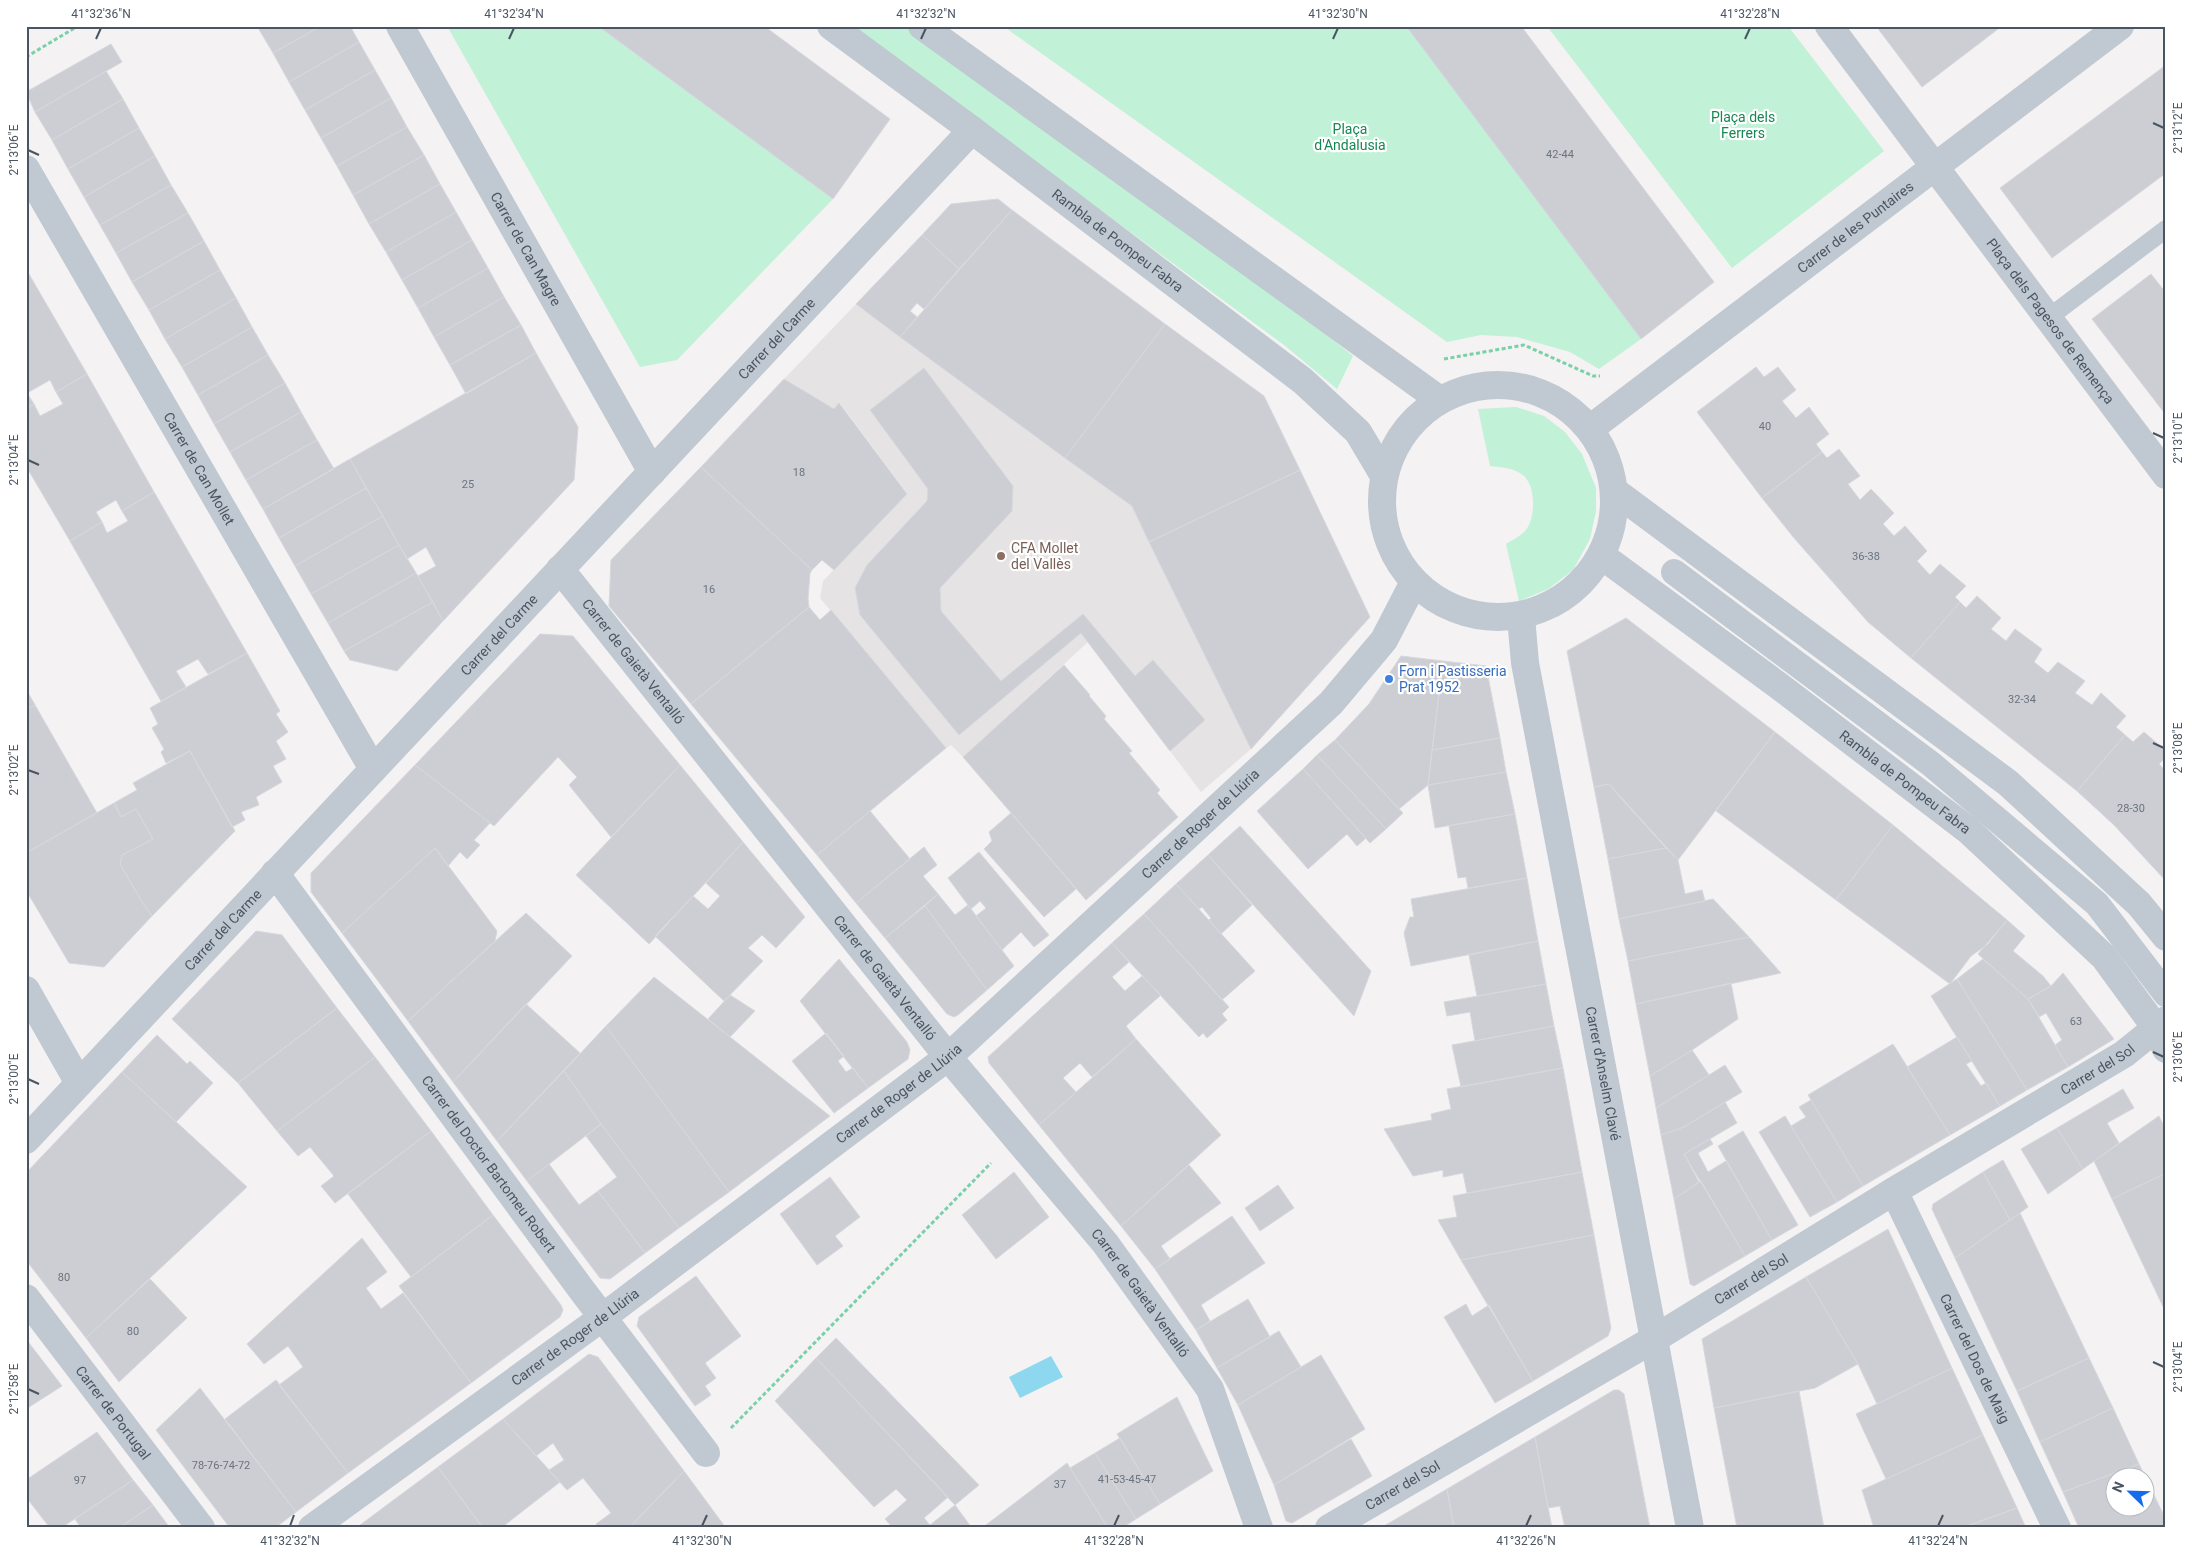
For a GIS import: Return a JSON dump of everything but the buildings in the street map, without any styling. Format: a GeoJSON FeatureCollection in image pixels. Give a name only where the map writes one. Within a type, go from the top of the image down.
{"type":"FeatureCollection","features":[{"type":"Feature","properties":{"kind":"street","name":"Carrer de Can Magre"},"geometry":{"type":"LineString","coordinates":[[400,26],[652,472]]}},
{"type":"Feature","properties":{"kind":"street","name":"Rambla de Pompeu Fabra"},"geometry":{"type":"LineString","coordinates":[[831,26],[972,130],[1303,381],[1358,432],[1383,474]]}},
{"type":"Feature","properties":{"kind":"street"},"geometry":{"type":"LineString","coordinates":[[922,26],[1440,400]]}},
{"type":"Feature","properties":{"kind":"street"},"geometry":{"type":"LineString","coordinates":[[1829,26],[1934,167]]}},
{"type":"Feature","properties":{"kind":"street","name":"Carrer de les Puntaires"},"geometry":{"type":"LineString","coordinates":[[1591,428],[2120,26]]}},
{"type":"Feature","properties":{"kind":"street","name":"Carrer del Carme"},"geometry":{"type":"LineString","coordinates":[[26,1140],[972,130]]}},
{"type":"Feature","properties":{"kind":"street","name":"Plaça dels Pagesos de Remença"},"geometry":{"type":"LineString","coordinates":[[1934,167],[2166,475]]}},
{"type":"Feature","properties":{"kind":"street","name":"Carrer de Can Mollet"},"geometry":{"type":"LineString","coordinates":[[26,169],[373,769]]}},
{"type":"Feature","properties":{"kind":"street"},"geometry":{"type":"LineString","coordinates":[[1485,385],[1539,391],[1581,419],[1591,428],[1611,470],[1617,493],[1602,556],[1572,592],[1521,617],[1504,619],[1461,613],[1412,584],[1397,562],[1382,524],[1383,474],[1401,434],[1444,396],[1485,385]]}},
{"type":"Feature","properties":{"kind":"street"},"geometry":{"type":"LineString","coordinates":[[1617,493],[2008,783],[2139,904],[2166,937]]}},
{"type":"Feature","properties":{"kind":"street","name":"Rambla de Pompeu Fabra"},"geometry":{"type":"LineString","coordinates":[[1602,556],[1779,686],[1968,830],[2104,958],[2162,1032]]}},
{"type":"Feature","properties":{"kind":"street","name":"Carrer de Gaietà Ventalló"},"geometry":{"type":"LineString","coordinates":[[560,569],[948,1057],[1105,1243],[1210,1389],[1259,1528]]}},
{"type":"Feature","properties":{"kind":"street","name":"Rambla de Pompeu Fabra"},"geometry":{"type":"LineString","coordinates":[[1674,572],[1931,764],[2097,904],[2166,994]]}},
{"type":"Feature","properties":{"kind":"street","name":"Carrer de Roger de Llúria"},"geometry":{"type":"LineString","coordinates":[[312,1528],[603,1317],[948,1057],[1331,703],[1384,640],[1412,584]]}},
{"type":"Feature","properties":{"kind":"street","name":"Carrer d'Anselm Clavé"},"geometry":{"type":"LineString","coordinates":[[1521,617],[1525,663],[1690,1528]]}},
{"type":"Feature","properties":{"kind":"street","name":"Carrer del Doctor Bartomeu Robert"},"geometry":{"type":"LineString","coordinates":[[275,873],[603,1317],[716,1443]]}},
{"type":"Feature","properties":{"kind":"street"},"geometry":{"type":"LineString","coordinates":[[26,990],[78,1084]]}},
{"type":"Feature","properties":{"kind":"street","name":"Carrer del Sol"},"geometry":{"type":"LineString","coordinates":[[1329,1528],[1654,1340],[1894,1191],[2162,1032]]}},
{"type":"Feature","properties":{"kind":"street","name":"Carrer del Dos de Maig"},"geometry":{"type":"LineString","coordinates":[[1894,1191],[2057,1528]]}},
{"type":"Feature","properties":{"kind":"street","name":"Carrer de Portugal"},"geometry":{"type":"LineString","coordinates":[[26,1298],[201,1528]]}},
{"type":"Feature","properties":{"kind":"lane"},"geometry":{"type":"LineString","coordinates":[[2048,318],[2164,233]]}},
{"type":"Feature","properties":{"kind":"path"},"geometry":{"type":"LineString","coordinates":[[26,57],[78,26]]}},
{"type":"Feature","properties":{"kind":"path"},"geometry":{"type":"LineString","coordinates":[[1439,360],[1524,345],[1593,376],[1607,375],[1628,401]]}},
{"type":"Feature","properties":{"kind":"path"},"geometry":{"type":"LineString","coordinates":[[716,1443],[996,1158]]}},
{"type":"Feature","properties":{"kind":"shaded area","name":"CFA Mollet del Vallès"},"geometry":{"type":"Polygon","coordinates":[[[856,304],[1132,506],[1251,749],[1201,792],[1088,642],[963,757],[951,745],[946,748],[820,598],[823,581],[907,493],[840,403],[834,409],[784,379],[856,304]]]}},
{"type":"Feature","properties":{"kind":"green space"},"geometry":{"type":"Polygon","coordinates":[[[447,26],[598,26],[833,199],[677,360],[640,367],[447,26]]]}},
{"type":"Feature","properties":{"kind":"green space"},"geometry":{"type":"Polygon","coordinates":[[[850,26],[913,26],[1305,317],[1353,356],[1337,389],[1284,345],[850,26]]]}},
{"type":"Feature","properties":{"kind":"green space","name":"Plaça d'Andalusia"},"geometry":{"type":"Polygon","coordinates":[[[1003,26],[1406,26],[1641,339],[1599,369],[1570,352],[1517,337],[1481,335],[1447,342],[1003,26]]]}},
{"type":"Feature","properties":{"kind":"green space","name":"Plaça dels Ferrers"},"geometry":{"type":"Polygon","coordinates":[[[1547,26],[1788,26],[1884,151],[1732,268],[1547,26]]]}},
{"type":"Feature","properties":{"kind":"green space"},"geometry":{"type":"Polygon","coordinates":[[[1516,407],[1544,416],[1565,432],[1582,454],[1596,488],[1596,511],[1590,539],[1573,570],[1548,589],[1519,601],[1506,544],[1521,535],[1529,526],[1533,511],[1531,488],[1528,481],[1520,473],[1508,468],[1490,466],[1478,409],[1516,407]]]}},
{"type":"Feature","properties":{"kind":"water"},"geometry":{"type":"Polygon","coordinates":[[[1051,1356],[1063,1377],[1020,1398],[1009,1377],[1051,1356]]]}},
{"type":"Feature","properties":{"kind":"place","name":"CFA Mollet del Vallès"},"geometry":{"type":"Point","coordinates":[1001,556]}},
{"type":"Feature","properties":{"kind":"place","name":"Forn i Pastisseria Prat 1952"},"geometry":{"type":"Point","coordinates":[1389,679]}}]}
